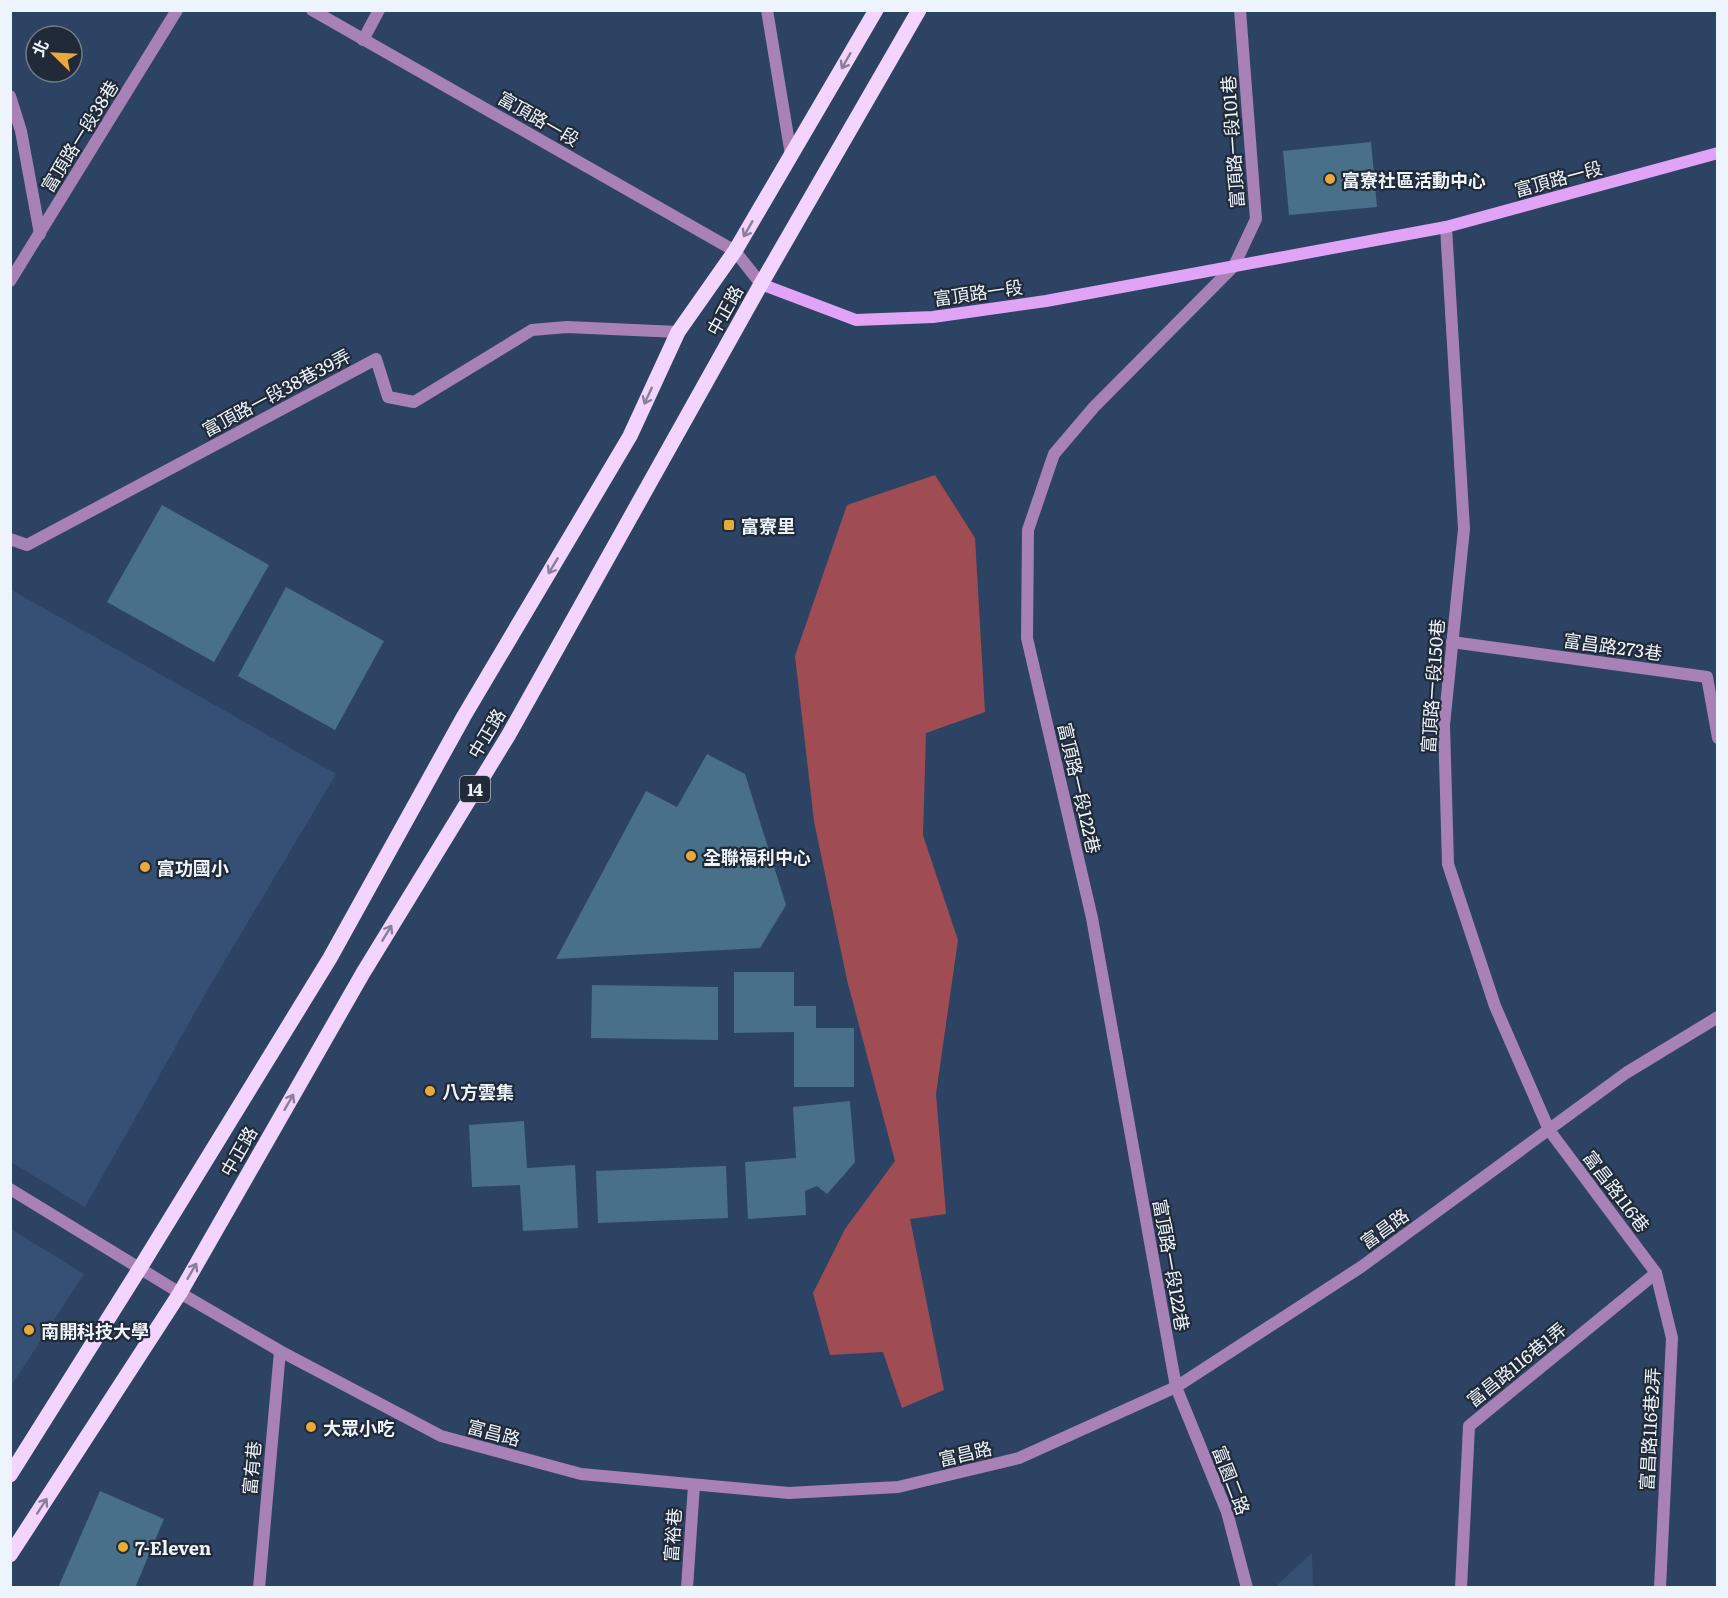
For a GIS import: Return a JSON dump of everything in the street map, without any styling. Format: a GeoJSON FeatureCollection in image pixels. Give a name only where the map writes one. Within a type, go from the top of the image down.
{"type":"FeatureCollection","features":[{"type":"Feature","properties":{"kind":"main road","name":"中正路"},"geometry":{"type":"LineString","coordinates":[[10,1474],[140,1268],[330,958],[464,716],[630,436],[678,332],[735,250],[876,10]]}},
{"type":"Feature","properties":{"kind":"main road","name":"中正路"},"geometry":{"type":"LineString","coordinates":[[10,1556],[180,1293],[363,973],[507,736],[761,284],[919,10]]}},
{"type":"Feature","properties":{"kind":"street","name":"富頂路一段38巷"},"geometry":{"type":"LineString","coordinates":[[10,281],[177,10]]}},
{"type":"Feature","properties":{"kind":"street","name":"富頂路一段"},"geometry":{"type":"LineString","coordinates":[[312,10],[735,250],[761,284],[856,320],[933,317],[1046,301],[1446,227],[1718,153]]}},
{"type":"Feature","properties":{"kind":"street"},"geometry":{"type":"LineString","coordinates":[[363,40],[380,10]]}},
{"type":"Feature","properties":{"kind":"street"},"geometry":{"type":"LineString","coordinates":[[767,10],[791,155]]}},
{"type":"Feature","properties":{"kind":"street","name":"富頂路一段101巷"},"geometry":{"type":"LineString","coordinates":[[1234,266],[1256,219],[1240,10]]}},
{"type":"Feature","properties":{"kind":"street"},"geometry":{"type":"LineString","coordinates":[[10,96],[21,131],[40,234]]}},
{"type":"Feature","properties":{"kind":"street","name":"富頂路一段150巷"},"geometry":{"type":"LineString","coordinates":[[1446,227],[1464,530],[1444,725],[1448,864],[1495,1006],[1549,1130]]}},
{"type":"Feature","properties":{"kind":"street","name":"富頂路一段122巷"},"geometry":{"type":"LineString","coordinates":[[1176,1387],[1092,918],[1027,638],[1028,530],[1054,454],[1094,407],[1234,266]]}},
{"type":"Feature","properties":{"kind":"street","name":"富頂路一段38巷39弄"},"geometry":{"type":"LineString","coordinates":[[10,539],[27,546],[376,359],[388,397],[414,402],[532,330],[567,327],[678,332]]}},
{"type":"Feature","properties":{"kind":"street","name":"富昌路273巷"},"geometry":{"type":"LineString","coordinates":[[1452,642],[1707,677],[1718,738]]}},
{"type":"Feature","properties":{"kind":"street","name":"富昌路"},"geometry":{"type":"LineString","coordinates":[[10,1189],[280,1351],[441,1436],[581,1474],[789,1493],[898,1487],[1019,1458],[1176,1387],[1361,1267],[1626,1073],[1718,1017]]}},
{"type":"Feature","properties":{"kind":"street","name":"富昌路116巷"},"geometry":{"type":"LineString","coordinates":[[1549,1130],[1656,1273]]}},
{"type":"Feature","properties":{"kind":"street","name":"富昌路116巷1弄"},"geometry":{"type":"LineString","coordinates":[[1461,1587],[1469,1426],[1656,1273]]}},
{"type":"Feature","properties":{"kind":"street","name":"富昌路116巷2弄"},"geometry":{"type":"LineString","coordinates":[[1656,1273],[1672,1338],[1660,1587]]}},
{"type":"Feature","properties":{"kind":"street","name":"富有巷"},"geometry":{"type":"LineString","coordinates":[[259,1587],[280,1351]]}},
{"type":"Feature","properties":{"kind":"street","name":"富園二路"},"geometry":{"type":"LineString","coordinates":[[1176,1387],[1227,1512],[1247,1587]]}},
{"type":"Feature","properties":{"kind":"street","name":"富裕巷"},"geometry":{"type":"LineString","coordinates":[[687,1587],[694,1485]]}},
{"type":"Feature","properties":{"kind":"shaded area"},"geometry":{"type":"Polygon","coordinates":[[[935,475],[975,538],[985,712],[926,733],[923,835],[958,940],[936,1094],[946,1214],[910,1219],[944,1390],[902,1408],[883,1352],[830,1355],[813,1293],[845,1229],[895,1161],[847,980],[814,821],[795,656],[847,505],[935,475]]]}},
{"type":"Feature","properties":{"kind":"shaded area","name":"富功國小"},"geometry":{"type":"Polygon","coordinates":[[[10,589],[336,774],[211,984],[85,1207],[11,1162],[10,589]]]}},
{"type":"Feature","properties":{"kind":"shaded area","name":"南開科技大學"},"geometry":{"type":"Polygon","coordinates":[[[11,1229],[84,1274],[11,1386],[11,1229]]]}},
{"type":"Feature","properties":{"kind":"shaded area"},"geometry":{"type":"Polygon","coordinates":[[[1312,1553],[1313,1587],[1275,1587],[1312,1553]]]}},
{"type":"Feature","properties":{"kind":"building","name":"富寮社區活動中心"},"geometry":{"type":"Polygon","coordinates":[[[1371,142],[1377,207],[1289,215],[1283,151],[1371,142]]]}},
{"type":"Feature","properties":{"kind":"building"},"geometry":{"type":"Polygon","coordinates":[[[162,505],[269,565],[214,662],[107,602],[162,505]]]}},
{"type":"Feature","properties":{"kind":"building"},"geometry":{"type":"Polygon","coordinates":[[[286,587],[384,641],[335,730],[238,676],[286,587]]]}},
{"type":"Feature","properties":{"kind":"building","name":"全聯福利中心"},"geometry":{"type":"Polygon","coordinates":[[[707,754],[745,774],[786,905],[760,948],[556,959],[646,791],[677,807],[707,754]]]}},
{"type":"Feature","properties":{"kind":"building"},"geometry":{"type":"Polygon","coordinates":[[[734,972],[794,972],[794,1006],[816,1006],[816,1028],[854,1028],[854,1087],[794,1087],[794,1032],[734,1033],[734,972]]]}},
{"type":"Feature","properties":{"kind":"building"},"geometry":{"type":"Polygon","coordinates":[[[592,985],[718,987],[718,1040],[591,1038],[592,985]]]}},
{"type":"Feature","properties":{"kind":"building"},"geometry":{"type":"Polygon","coordinates":[[[850,1101],[855,1162],[844,1175],[827,1194],[817,1186],[805,1191],[806,1215],[748,1219],[745,1162],[796,1158],[793,1107],[850,1101]]]}},
{"type":"Feature","properties":{"kind":"building"},"geometry":{"type":"Polygon","coordinates":[[[524,1121],[527,1168],[575,1165],[578,1228],[523,1231],[520,1185],[472,1187],[469,1125],[524,1121]]]}},
{"type":"Feature","properties":{"kind":"building"},"geometry":{"type":"Polygon","coordinates":[[[726,1166],[728,1218],[598,1223],[596,1171],[726,1166]]]}},
{"type":"Feature","properties":{"kind":"building"},"geometry":{"type":"Polygon","coordinates":[[[100,1491],[164,1519],[135,1588],[58,1588],[100,1491]]]}},
{"type":"Feature","properties":{"kind":"place","name":"富寮社區活動中心"},"geometry":{"type":"Point","coordinates":[1330,179]}},
{"type":"Feature","properties":{"kind":"place","name":"富寮里"},"geometry":{"type":"Point","coordinates":[729,525]}},
{"type":"Feature","properties":{"kind":"place","name":"全聯福利中心"},"geometry":{"type":"Point","coordinates":[691,856]}},
{"type":"Feature","properties":{"kind":"place","name":"富功國小"},"geometry":{"type":"Point","coordinates":[145,867]}},
{"type":"Feature","properties":{"kind":"place","name":"八方雲集"},"geometry":{"type":"Point","coordinates":[430,1091]}},
{"type":"Feature","properties":{"kind":"place","name":"南開科技大學"},"geometry":{"type":"Point","coordinates":[29,1330]}},
{"type":"Feature","properties":{"kind":"place","name":"大眾小吃"},"geometry":{"type":"Point","coordinates":[311,1427]}},
{"type":"Feature","properties":{"kind":"place","name":"7-Eleven"},"geometry":{"type":"Point","coordinates":[123,1547]}}]}
